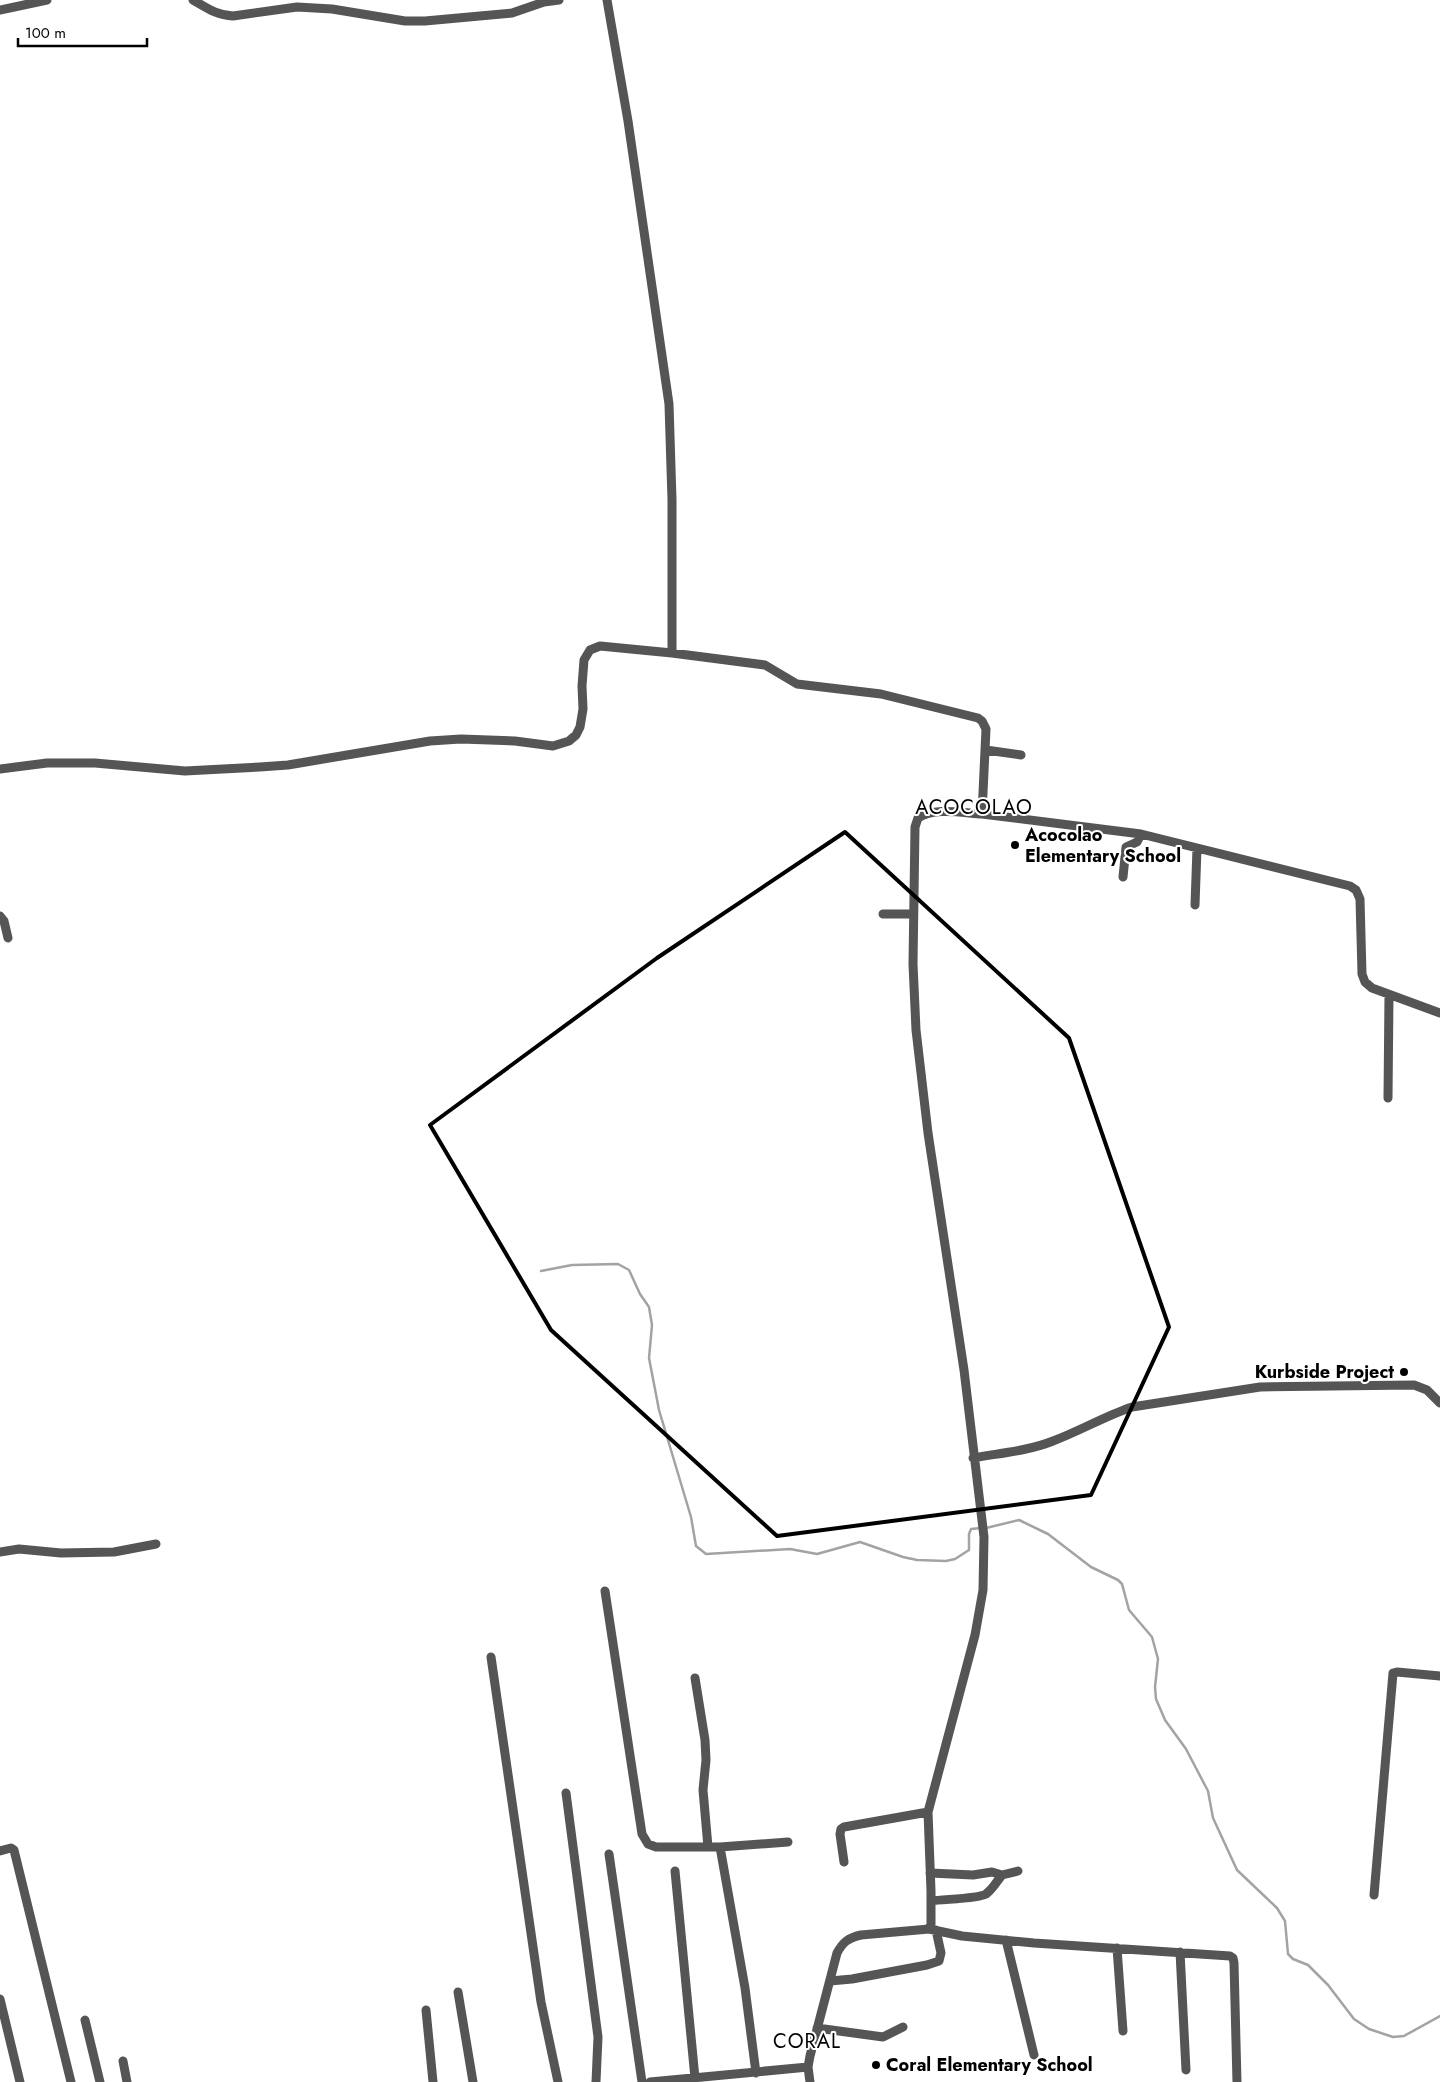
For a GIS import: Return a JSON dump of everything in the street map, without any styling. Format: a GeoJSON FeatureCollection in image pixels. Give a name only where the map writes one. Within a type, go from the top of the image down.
{"type":"FeatureCollection","features":[{"type":"Feature","properties":{"kind":"street"},"geometry":{"type":"LineString","coordinates":[[0,10],[47,0]]}},
{"type":"Feature","properties":{"kind":"street"},"geometry":{"type":"LineString","coordinates":[[193,0],[206,9],[224,16],[297,7],[332,9],[405,21],[425,21],[506,14],[544,2],[560,0]]}},
{"type":"Feature","properties":{"kind":"street"},"geometry":{"type":"LineString","coordinates":[[606,0],[628,122],[669,404],[672,494],[672,653]]}},
{"type":"Feature","properties":{"kind":"street"},"geometry":{"type":"LineString","coordinates":[[0,769],[47,763],[95,763],[185,771],[260,768],[430,741],[461,738],[515,741],[553,746],[569,741],[576,735],[580,727],[583,709],[584,660],[590,650],[600,646],[759,663],[797,684],[881,694],[978,718],[986,729],[982,814]]}},
{"type":"Feature","properties":{"kind":"street"},"geometry":{"type":"LineString","coordinates":[[986,750],[1020,755]]}},
{"type":"Feature","properties":{"kind":"street"},"geometry":{"type":"LineString","coordinates":[[830,1981],[852,1979],[939,1961],[941,1953],[931,1924],[928,1812],[975,1635],[983,1590],[984,1537],[973,1458],[964,1370],[920,1063],[913,993],[915,827],[918,818],[926,814],[940,813],[982,814],[1141,834],[1345,885],[1353,888],[1359,896],[1361,905],[1363,979],[1372,988],[1440,1013]]}},
{"type":"Feature","properties":{"kind":"street"},"geometry":{"type":"LineString","coordinates":[[1123,877],[1126,847],[1137,842],[1141,834]]}},
{"type":"Feature","properties":{"kind":"street"},"geometry":{"type":"LineString","coordinates":[[1195,905],[1197,848]]}},
{"type":"Feature","properties":{"kind":"street"},"geometry":{"type":"LineString","coordinates":[[883,914],[913,914]]}},
{"type":"Feature","properties":{"kind":"street"},"geometry":{"type":"LineString","coordinates":[[0,916],[4,920],[8,938]]}},
{"type":"Feature","properties":{"kind":"street"},"geometry":{"type":"LineString","coordinates":[[1388,1098],[1389,995]]}},
{"type":"Feature","properties":{"kind":"street"},"geometry":{"type":"LineString","coordinates":[[973,1458],[1034,1447],[1053,1441],[1132,1407],[1260,1386],[1414,1386],[1427,1390],[1440,1403]]}},
{"type":"Feature","properties":{"kind":"street"},"geometry":{"type":"LineString","coordinates":[[0,1552],[19,1549],[61,1553],[114,1552],[156,1544]]}},
{"type":"Feature","properties":{"kind":"street"},"geometry":{"type":"LineString","coordinates":[[605,1591],[642,1834],[648,1844],[656,1847],[720,1847],[788,1842]]}},
{"type":"Feature","properties":{"kind":"street"},"geometry":{"type":"LineString","coordinates":[[492,1656],[541,2002],[558,2082]]}},
{"type":"Feature","properties":{"kind":"street"},"geometry":{"type":"LineString","coordinates":[[1374,1896],[1391,1679],[1393,1674],[1397,1672],[1440,1676]]}},
{"type":"Feature","properties":{"kind":"street"},"geometry":{"type":"LineString","coordinates":[[695,1678],[705,1740],[706,1760],[703,1790],[708,1847]]}},
{"type":"Feature","properties":{"kind":"street"},"geometry":{"type":"LineString","coordinates":[[566,1793],[598,2037],[596,2082]]}},
{"type":"Feature","properties":{"kind":"street"},"geometry":{"type":"LineString","coordinates":[[844,1862],[840,1834],[844,1828],[928,1812]]}},
{"type":"Feature","properties":{"kind":"street"},"geometry":{"type":"LineString","coordinates":[[720,1847],[745,1988],[756,2072]]}},
{"type":"Feature","properties":{"kind":"street"},"geometry":{"type":"LineString","coordinates":[[0,1851],[11,1848],[14,1850],[71,2082]]}},
{"type":"Feature","properties":{"kind":"street"},"geometry":{"type":"LineString","coordinates":[[610,1854],[642,2082]]}},
{"type":"Feature","properties":{"kind":"street"},"geometry":{"type":"LineString","coordinates":[[674,1871],[695,2078]]}},
{"type":"Feature","properties":{"kind":"street"},"geometry":{"type":"LineString","coordinates":[[930,1873],[973,1875],[992,1872],[1002,1875],[1018,1871]]}},
{"type":"Feature","properties":{"kind":"street"},"geometry":{"type":"LineString","coordinates":[[931,1901],[978,1897],[992,1889],[1002,1875]]}},
{"type":"Feature","properties":{"kind":"street"},"geometry":{"type":"LineString","coordinates":[[810,2082],[808,2067],[837,1953],[841,1945],[850,1937],[932,1930],[962,1936],[1006,1940],[1230,1956],[1233,1958],[1237,2082]]}},
{"type":"Feature","properties":{"kind":"street"},"geometry":{"type":"LineString","coordinates":[[1006,1940],[1034,2055]]}},
{"type":"Feature","properties":{"kind":"street"},"geometry":{"type":"LineString","coordinates":[[1117,1948],[1123,2031]]}},
{"type":"Feature","properties":{"kind":"street"},"geometry":{"type":"LineString","coordinates":[[1180,1952],[1186,2070]]}},
{"type":"Feature","properties":{"kind":"street"},"geometry":{"type":"LineString","coordinates":[[458,1992],[473,2082]]}},
{"type":"Feature","properties":{"kind":"street"},"geometry":{"type":"LineString","coordinates":[[0,1999],[20,2082]]}},
{"type":"Feature","properties":{"kind":"street"},"geometry":{"type":"LineString","coordinates":[[426,2010],[433,2082]]}},
{"type":"Feature","properties":{"kind":"street"},"geometry":{"type":"LineString","coordinates":[[85,2020],[100,2082]]}},
{"type":"Feature","properties":{"kind":"street"},"geometry":{"type":"LineString","coordinates":[[818,2028],[883,2037],[903,2027]]}},
{"type":"Feature","properties":{"kind":"street"},"geometry":{"type":"LineString","coordinates":[[123,2061],[126,2082]]}},
{"type":"Feature","properties":{"kind":"street"},"geometry":{"type":"LineString","coordinates":[[650,2082],[695,2078],[718,2079],[756,2072],[808,2067]]}},
{"type":"Feature","properties":{"kind":"highlighted area"},"geometry":{"type":"Polygon","coordinates":[[[845,832],[1069,1038],[1169,1327],[1091,1495],[777,1536],[551,1330],[430,1125],[657,958],[845,832]]]}},
{"type":"Feature","properties":{"kind":"waterway"},"geometry":{"type":"LineString","coordinates":[[541,1271],[572,1265],[618,1264],[629,1270],[640,1294],[649,1307],[652,1325],[649,1358],[659,1410],[691,1517],[696,1546],[706,1554],[790,1549],[817,1554],[860,1542],[903,1557],[917,1560],[946,1561],[955,1559],[969,1550],[969,1534],[971,1529],[981,1528]]}},
{"type":"Feature","properties":{"kind":"waterway"},"geometry":{"type":"LineString","coordinates":[[986,1528],[1019,1520],[1048,1534],[1091,1567],[1118,1580],[1122,1584],[1129,1610],[1152,1637],[1158,1659],[1155,1687],[1156,1699],[1165,1720],[1186,1749],[1208,1791],[1213,1818],[1237,1870],[1277,1908],[1285,1921],[1288,1954],[1293,1959],[1308,1965],[1328,1985],[1354,2019],[1369,2029],[1393,2037],[1404,2036],[1440,2016]]}},
{"type":"Feature","properties":{"kind":"place","name":"Acocolao Elementary School"},"geometry":{"type":"Point","coordinates":[1015,845]}},
{"type":"Feature","properties":{"kind":"place","name":"Kurbside Project"},"geometry":{"type":"Point","coordinates":[1404,1372]}},
{"type":"Feature","properties":{"kind":"place","name":"Coral Elementary School"},"geometry":{"type":"Point","coordinates":[876,2065]}},
{"type":"Feature","properties":{"kind":"district","name":"ACOCOLAO"},"geometry":{"type":"Point","coordinates":[974,807]}},
{"type":"Feature","properties":{"kind":"district","name":"CORAL"},"geometry":{"type":"Point","coordinates":[807,2041]}}]}
